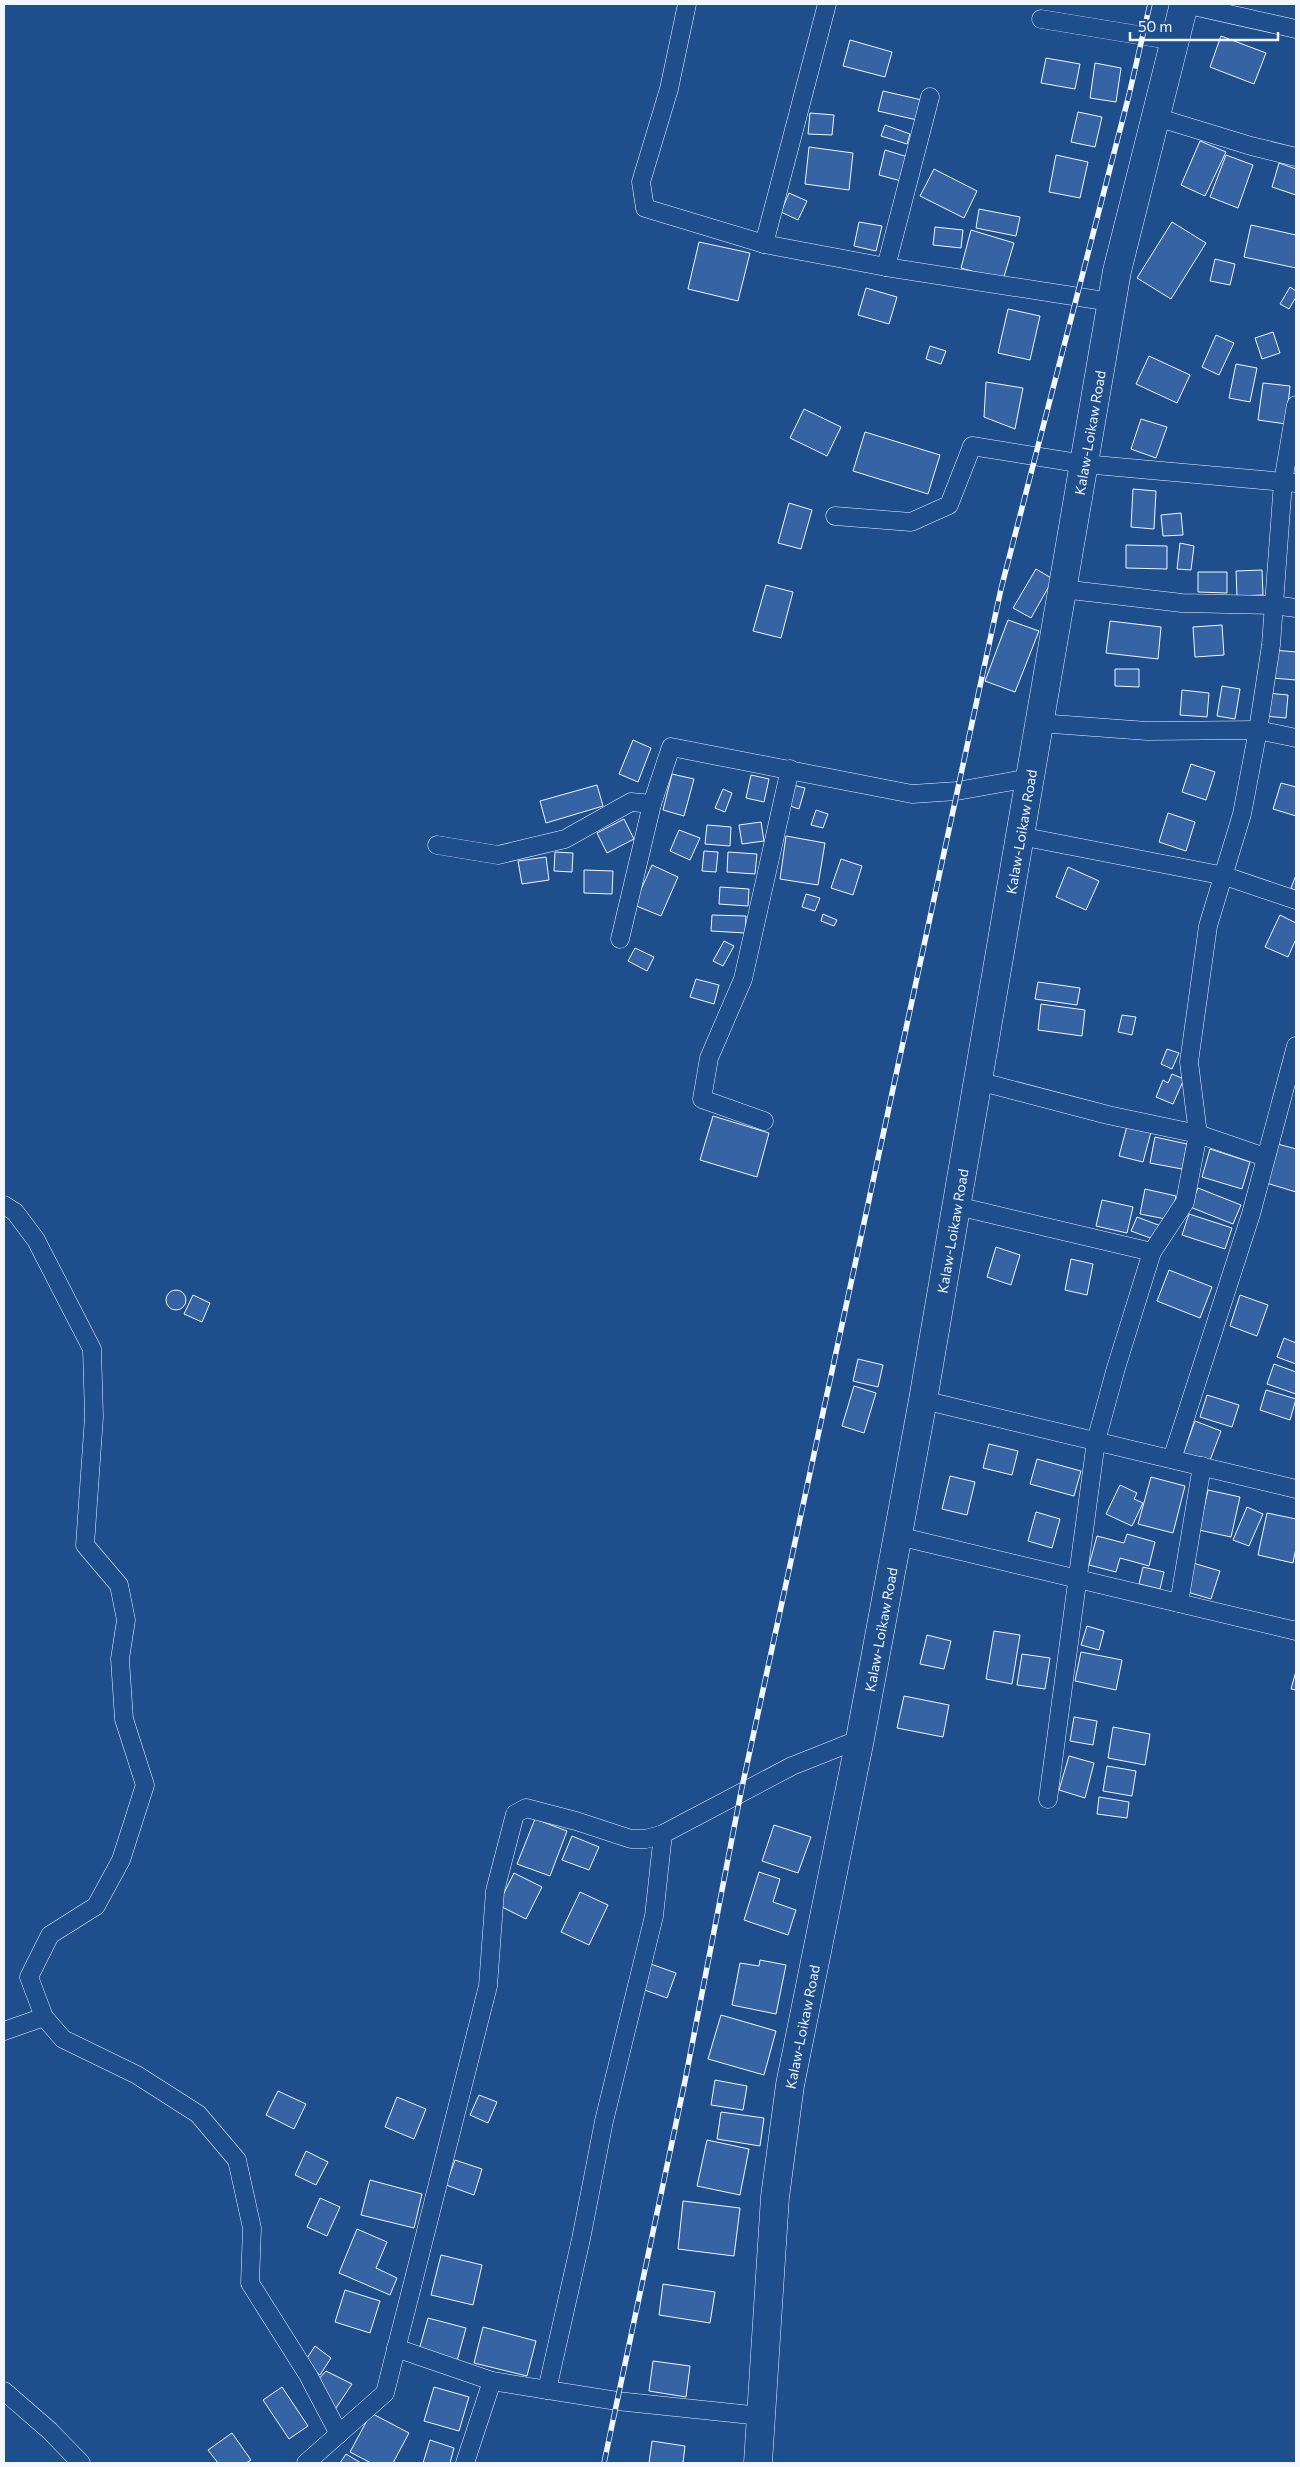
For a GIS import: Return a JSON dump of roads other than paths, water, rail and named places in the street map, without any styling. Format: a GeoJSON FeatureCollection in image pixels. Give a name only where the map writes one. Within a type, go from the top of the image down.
{"type":"FeatureCollection","features":[{"type":"Feature","properties":{"kind":"main road","name":"Kalaw-Loikaw Road"},"geometry":{"type":"LineString","coordinates":[[758,2463],[775,2197],[788,2093],[860,1739],[923,1400],[1111,302],[1184,4]]}},
{"type":"Feature","properties":{"kind":"street"},"geometry":{"type":"LineString","coordinates":[[687,4],[670,88],[641,182],[645,208],[764,244],[886,267],[1111,302]]}},
{"type":"Feature","properties":{"kind":"street"},"geometry":{"type":"LineString","coordinates":[[764,244],[827,4]]}},
{"type":"Feature","properties":{"kind":"street"},"geometry":{"type":"LineString","coordinates":[[1184,4],[1296,30]]}},
{"type":"Feature","properties":{"kind":"street"},"geometry":{"type":"LineString","coordinates":[[1041,20],[1174,41]]}},
{"type":"Feature","properties":{"kind":"street"},"geometry":{"type":"LineString","coordinates":[[886,267],[930,97]]}},
{"type":"Feature","properties":{"kind":"street"},"geometry":{"type":"LineString","coordinates":[[1156,117],[1250,146],[1296,157]]}},
{"type":"Feature","properties":{"kind":"street"},"geometry":{"type":"LineString","coordinates":[[1048,1798],[1096,1441],[1116,1368],[1152,1252],[1185,1202],[1198,1134],[1189,1062],[1208,926],[1225,876],[1242,814],[1272,645],[1273,605],[1290,483],[1296,405]]}},
{"type":"Feature","properties":{"kind":"street"},"geometry":{"type":"LineString","coordinates":[[835,516],[910,522],[949,504],[972,446],[1084,464],[1290,483]]}},
{"type":"Feature","properties":{"kind":"street"},"geometry":{"type":"LineString","coordinates":[[1062,589],[1182,603],[1273,605],[1296,608]]}},
{"type":"Feature","properties":{"kind":"street"},"geometry":{"type":"LineString","coordinates":[[1039,723],[1147,730],[1258,730],[1296,738]]}},
{"type":"Feature","properties":{"kind":"street"},"geometry":{"type":"LineString","coordinates":[[620,939],[652,804],[671,746],[912,794],[957,791],[1030,778]]}},
{"type":"Feature","properties":{"kind":"street"},"geometry":{"type":"LineString","coordinates":[[764,1121],[702,1099],[710,1058],[743,979],[790,769]]}},
{"type":"Feature","properties":{"kind":"street"},"geometry":{"type":"LineString","coordinates":[[437,845],[498,855],[565,839],[631,802],[652,804]]}},
{"type":"Feature","properties":{"kind":"street"},"geometry":{"type":"LineString","coordinates":[[1020,836],[1225,876],[1296,900]]}},
{"type":"Feature","properties":{"kind":"street"},"geometry":{"type":"LineString","coordinates":[[1172,1459],[1251,1214],[1296,1046]]}},
{"type":"Feature","properties":{"kind":"street"},"geometry":{"type":"LineString","coordinates":[[978,1081],[1108,1115],[1198,1134],[1265,1157]]}},
{"type":"Feature","properties":{"kind":"street"},"geometry":{"type":"LineString","coordinates":[[4,1205],[15,1212],[36,1240],[92,1349],[94,1417],[85,1545],[119,1585],[126,1620],[120,1659],[124,1719],[145,1785],[121,1860],[96,1906],[50,1935],[29,1976],[44,2017],[63,2039],[137,2075],[198,2114],[237,2160],[252,2228],[250,2283],[308,2375],[339,2434]]}},
{"type":"Feature","properties":{"kind":"street"},"geometry":{"type":"LineString","coordinates":[[957,1206],[1152,1252]]}},
{"type":"Feature","properties":{"kind":"street"},"geometry":{"type":"LineString","coordinates":[[923,1400],[1296,1489]]}},
{"type":"Feature","properties":{"kind":"street"},"geometry":{"type":"LineString","coordinates":[[1179,1603],[1202,1466]]}},
{"type":"Feature","properties":{"kind":"street"},"geometry":{"type":"LineString","coordinates":[[898,1536],[1296,1632],[1296,1629]]}},
{"type":"Feature","properties":{"kind":"street"},"geometry":{"type":"LineString","coordinates":[[306,2463],[385,2392],[488,1986],[495,1892],[515,1814],[526,1808],[576,1821],[631,1839],[646,1839],[663,1834],[792,1766],[860,1739]]}},
{"type":"Feature","properties":{"kind":"street"},"geometry":{"type":"LineString","coordinates":[[547,2390],[581,2239],[604,2121],[654,1916],[663,1834]]}},
{"type":"Feature","properties":{"kind":"street"},"geometry":{"type":"LineString","coordinates":[[4,2031],[44,2017]]}},
{"type":"Feature","properties":{"kind":"street"},"geometry":{"type":"LineString","coordinates":[[396,2348],[492,2381],[617,2401],[761,2416]]}},
{"type":"Feature","properties":{"kind":"street"},"geometry":{"type":"LineString","coordinates":[[465,2463],[492,2381]]}},
{"type":"Feature","properties":{"kind":"street"},"geometry":{"type":"LineString","coordinates":[[4,2391],[50,2430],[81,2463]]}},
{"type":"Feature","properties":{"kind":"railway"},"geometry":{"type":"LineString","coordinates":[[604,2463],[685,2081],[741,1792],[1001,589],[1129,95],[1150,4]]}}]}
